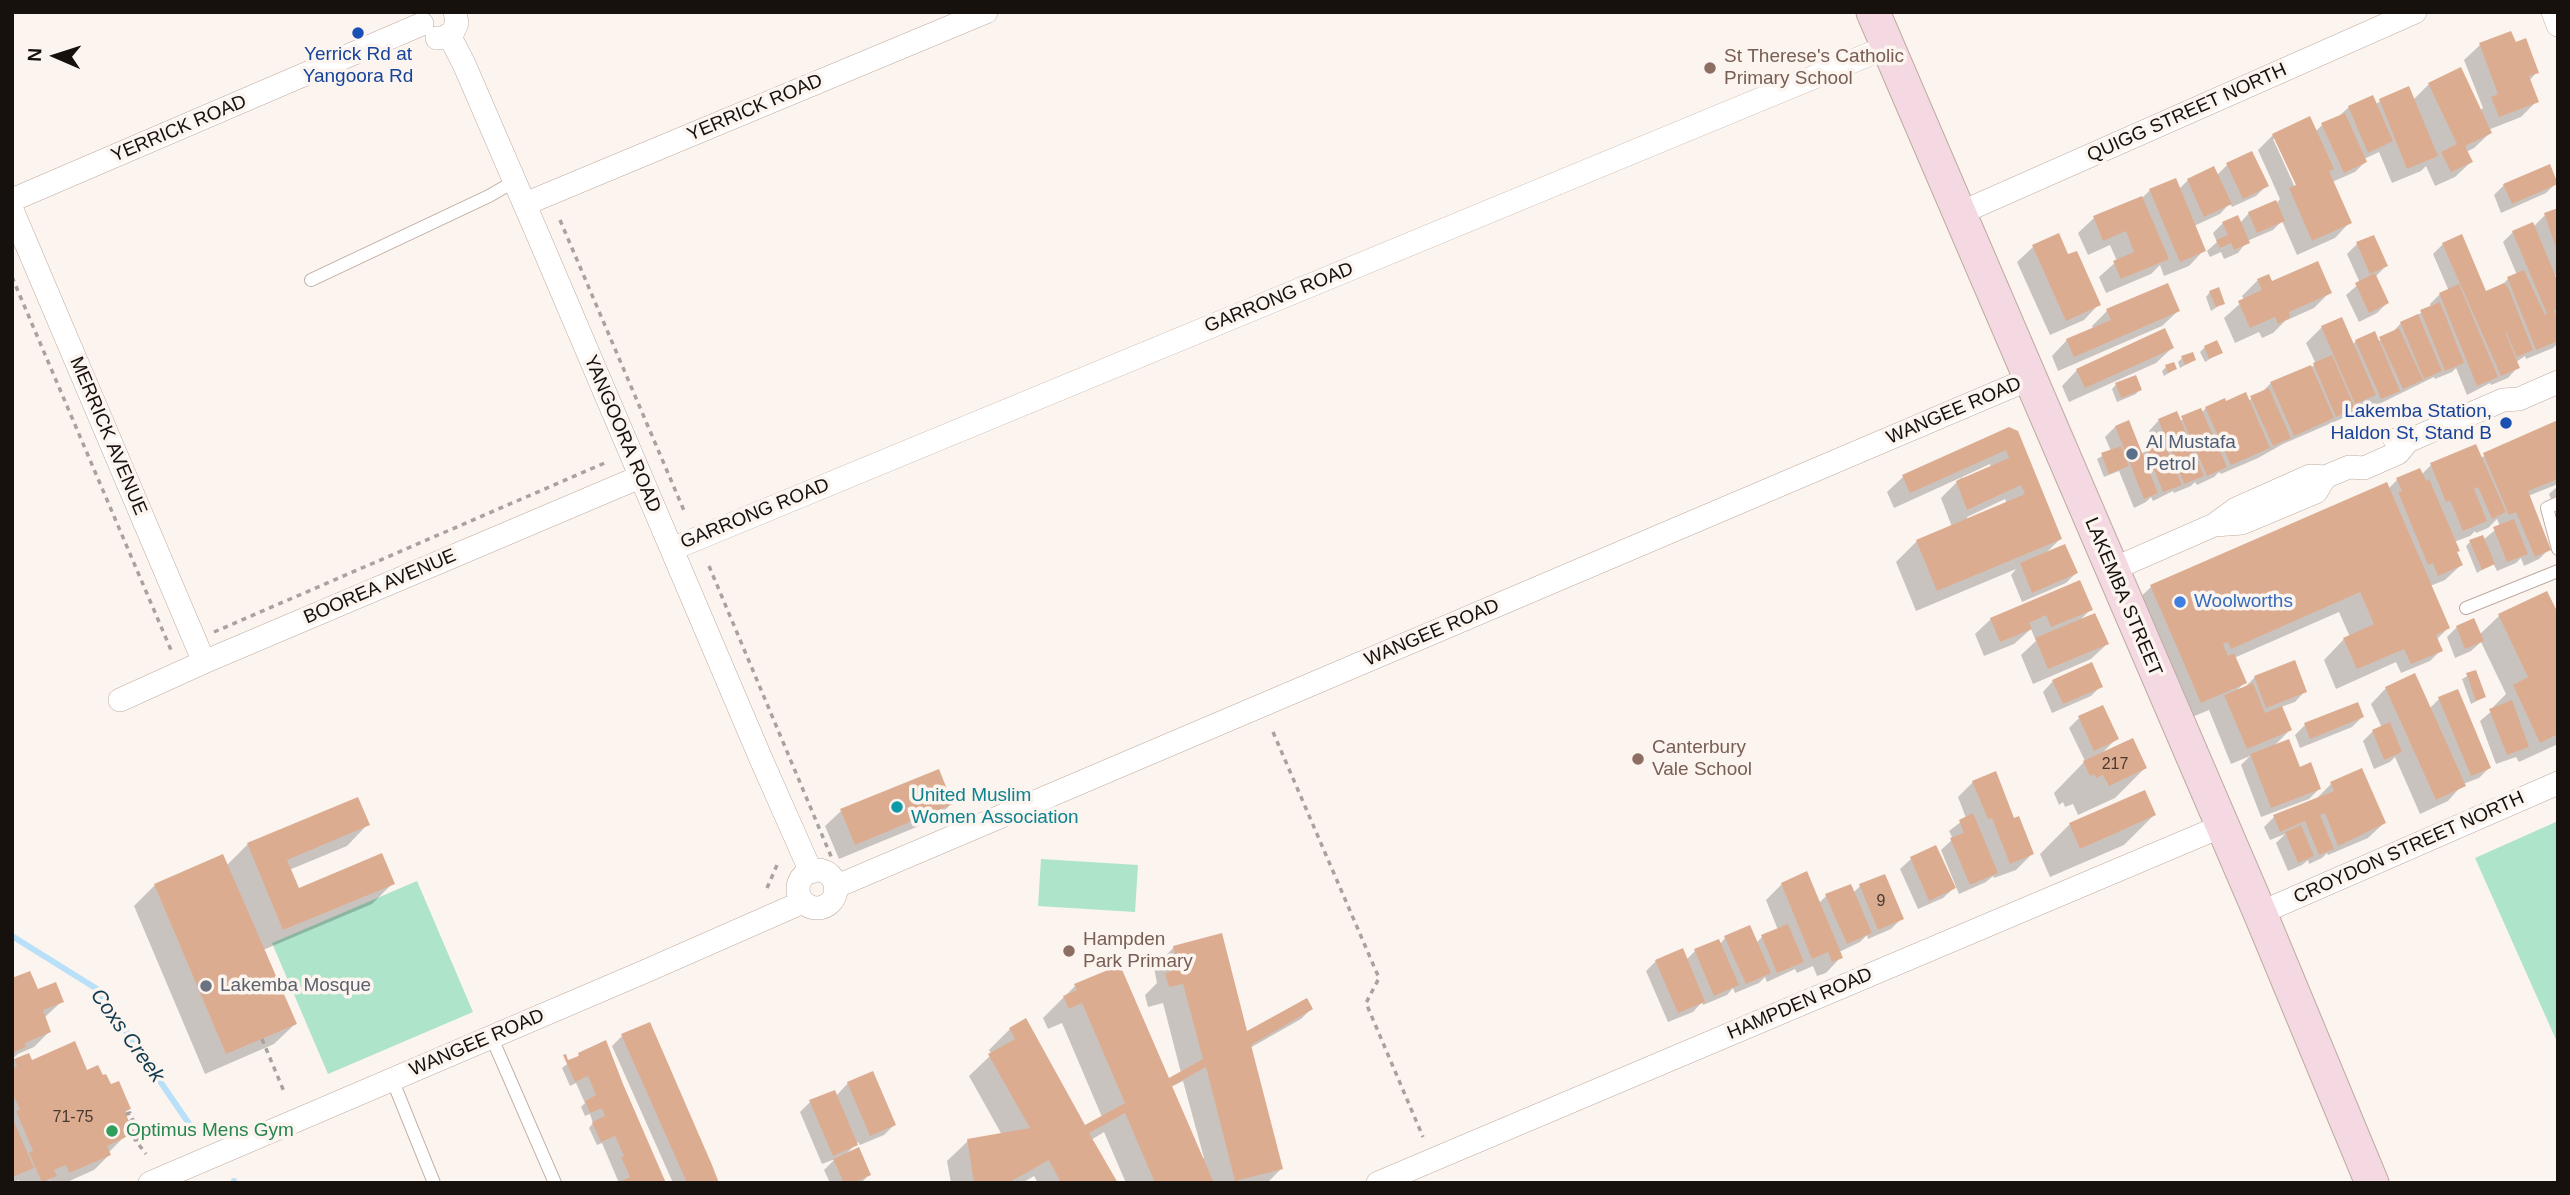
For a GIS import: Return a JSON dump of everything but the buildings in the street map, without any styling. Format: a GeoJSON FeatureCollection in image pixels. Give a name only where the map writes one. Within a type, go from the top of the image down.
{"type":"FeatureCollection","features":[{"type":"Feature","properties":{"kind":"main road","name":"LAKEMBA STREET"},"geometry":{"type":"LineString","coordinates":[[1873,12],[2260,913],[2372,1183]]}},
{"type":"Feature","properties":{"kind":"street"},"geometry":{"type":"LineString","coordinates":[[423,18],[432,37],[438,38],[449,35],[456,28],[455,12]]}},
{"type":"Feature","properties":{"kind":"street","name":"YERRICK ROAD"},"geometry":{"type":"LineString","coordinates":[[525,204],[986,12]]}},
{"type":"Feature","properties":{"kind":"street","name":"QUIGG STREET NORTH"},"geometry":{"type":"LineString","coordinates":[[1958,214],[2415,12]]}},
{"type":"Feature","properties":{"kind":"street"},"geometry":{"type":"LineString","coordinates":[[2553,12],[2558,25]]}},
{"type":"Feature","properties":{"kind":"street","name":"YERRICK ROAD"},"geometry":{"type":"LineString","coordinates":[[12,200],[423,18]]}},
{"type":"Feature","properties":{"kind":"street","name":"YANGOORA ROAD"},"geometry":{"type":"LineString","coordinates":[[449,35],[525,204],[811,872]]}},
{"type":"Feature","properties":{"kind":"street","name":"GARRONG ROAD"},"geometry":{"type":"LineString","coordinates":[[672,549],[1887,47]]}},
{"type":"Feature","properties":{"kind":"street","name":"MERRICK AVENUE"},"geometry":{"type":"LineString","coordinates":[[12,210],[204,662]]}},
{"type":"Feature","properties":{"kind":"street"},"geometry":{"type":"LineString","coordinates":[[2503,400],[2515,387],[2558,369]]}},
{"type":"Feature","properties":{"kind":"street","name":"WANGEE ROAD"},"geometry":{"type":"LineString","coordinates":[[835,887],[2029,379]]}},
{"type":"Feature","properties":{"kind":"street"},"geometry":{"type":"LineString","coordinates":[[2111,570],[2214,526],[2242,523],[2316,492],[2325,477],[2349,467],[2364,468],[2398,453],[2408,441],[2503,400],[2519,400],[2558,382]]}},
{"type":"Feature","properties":{"kind":"street","name":"BOOREA AVENUE"},"geometry":{"type":"LineString","coordinates":[[120,700],[640,477]]}},
{"type":"Feature","properties":{"kind":"street","name":"CROYDON STREET NORTH"},"geometry":{"type":"LineString","coordinates":[[2260,913],[2558,783]]}},
{"type":"Feature","properties":{"kind":"street","name":"HAMPDEN ROAD"},"geometry":{"type":"LineString","coordinates":[[1378,1183],[2222,826]]}},
{"type":"Feature","properties":{"kind":"street"},"geometry":{"type":"LineString","coordinates":[[811,872],[827,873],[835,887],[833,898],[824,906],[813,908],[799,896],[801,879],[811,872]]}},
{"type":"Feature","properties":{"kind":"street","name":"WANGEE ROAD"},"geometry":{"type":"LineString","coordinates":[[150,1183],[803,902]]}},
{"type":"Feature","properties":{"kind":"lane"},"geometry":{"type":"LineString","coordinates":[[311,280],[489,197],[515,181]]}},
{"type":"Feature","properties":{"kind":"lane"},"geometry":{"type":"LineString","coordinates":[[2558,503],[2547,508],[2558,548]]}},
{"type":"Feature","properties":{"kind":"lane"},"geometry":{"type":"LineString","coordinates":[[2466,608],[2558,571]]}},
{"type":"Feature","properties":{"kind":"lane"},"geometry":{"type":"LineString","coordinates":[[491,1036],[555,1183]]}},
{"type":"Feature","properties":{"kind":"lane"},"geometry":{"type":"LineString","coordinates":[[392,1079],[434,1183]]}},
{"type":"Feature","properties":{"kind":"path","name":"YANGOORA ROAD"},"geometry":{"type":"LineString","coordinates":[[561,220],[685,513]]}},
{"type":"Feature","properties":{"kind":"path","name":"MERRICK AVENUE"},"geometry":{"type":"LineString","coordinates":[[12,277],[171,650]]}},
{"type":"Feature","properties":{"kind":"path","name":"BOOREA AVENUE"},"geometry":{"type":"LineString","coordinates":[[171,650],[607,462]]}},
{"type":"Feature","properties":{"kind":"path"},"geometry":{"type":"LineString","coordinates":[[709,566],[834,861]]}},
{"type":"Feature","properties":{"kind":"path"},"geometry":{"type":"LineString","coordinates":[[1273,732],[1379,978],[1366,1003],[1423,1138]]}},
{"type":"Feature","properties":{"kind":"path"},"geometry":{"type":"LineString","coordinates":[[767,888],[777,865]]}},
{"type":"Feature","properties":{"kind":"path"},"geometry":{"type":"LineString","coordinates":[[262,1039],[285,1094]]}},
{"type":"Feature","properties":{"kind":"path"},"geometry":{"type":"LineString","coordinates":[[136,1141],[139,1135],[130,1113],[127,1114],[133,1129],[130,1132],[136,1141],[146,1154]]}},
{"type":"Feature","properties":{"kind":"green space"},"geometry":{"type":"Polygon","coordinates":[[[2558,821],[2558,1044],[2475,858],[2558,821]]]}},
{"type":"Feature","properties":{"kind":"green space"},"geometry":{"type":"Polygon","coordinates":[[[1041,859],[1138,865],[1135,912],[1038,906],[1041,859]]]}},
{"type":"Feature","properties":{"kind":"green space"},"geometry":{"type":"Polygon","coordinates":[[[417,881],[473,1012],[328,1074],[272,943],[417,881]]]}},
{"type":"Feature","properties":{"kind":"waterway","name":"Coxs Creek"},"geometry":{"type":"LineString","coordinates":[[12,936],[97,989],[192,1128]]}},
{"type":"Feature","properties":{"kind":"place","name":"Yerrick Rd at Yangoora Rd"},"geometry":{"type":"Point","coordinates":[358,33]}},
{"type":"Feature","properties":{"kind":"place","name":"St Therese's Catholic Primary School"},"geometry":{"type":"Point","coordinates":[1710,68]}},
{"type":"Feature","properties":{"kind":"place","name":"Lakemba Station, Haldon St, Stand B"},"geometry":{"type":"Point","coordinates":[2506,423]}},
{"type":"Feature","properties":{"kind":"place","name":"Al Mustafa Petrol"},"geometry":{"type":"Point","coordinates":[2132,454]}},
{"type":"Feature","properties":{"kind":"place","name":"Woolworths"},"geometry":{"type":"Point","coordinates":[2180,602]}},
{"type":"Feature","properties":{"kind":"place","name":"Canterbury Vale School"},"geometry":{"type":"Point","coordinates":[1638,759]}},
{"type":"Feature","properties":{"kind":"place","name":"United Muslim Women Association"},"geometry":{"type":"Point","coordinates":[897,807]}},
{"type":"Feature","properties":{"kind":"place","name":"Hampden Park Primary"},"geometry":{"type":"Point","coordinates":[1069,951]}},
{"type":"Feature","properties":{"kind":"place","name":"Lakemba Mosque"},"geometry":{"type":"Point","coordinates":[206,986]}},
{"type":"Feature","properties":{"kind":"place","name":"Optimus Mens Gym"},"geometry":{"type":"Point","coordinates":[112,1131]}}]}
